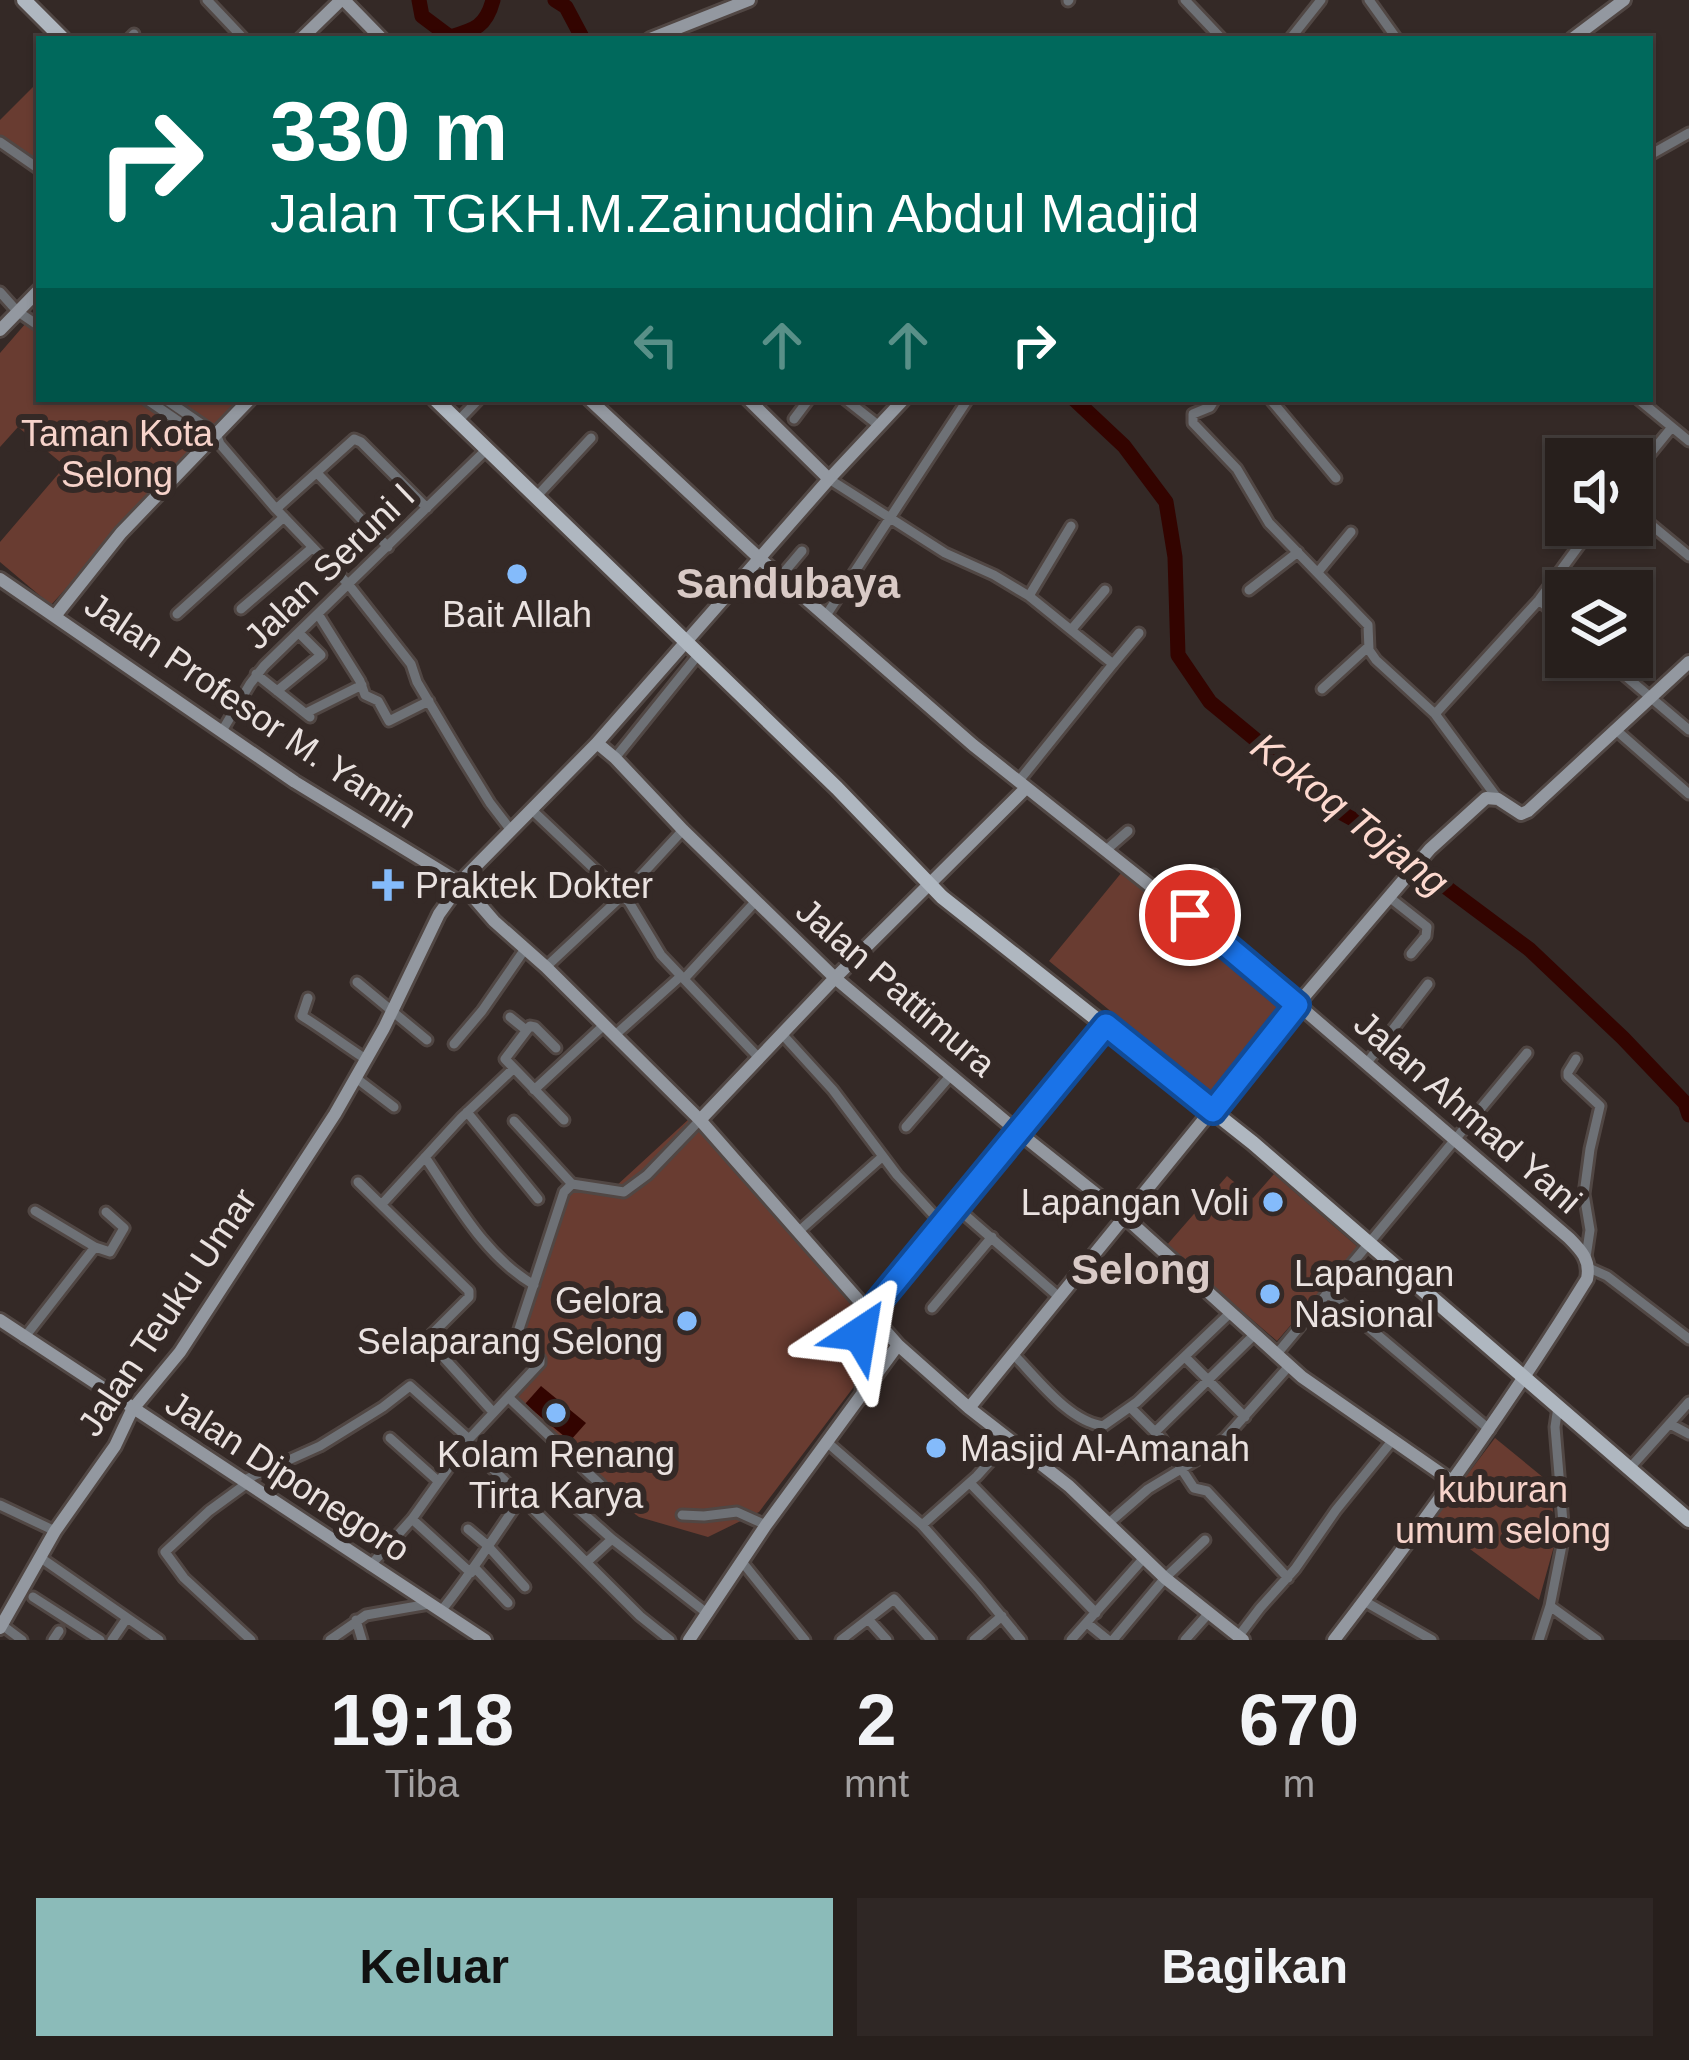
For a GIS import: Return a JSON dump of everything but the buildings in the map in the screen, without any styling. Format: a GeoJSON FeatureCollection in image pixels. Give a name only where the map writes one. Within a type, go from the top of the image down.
{"type":"FeatureCollection","features":[{"type":"Feature","properties":{"kind":"main road"},"geometry":{"type":"LineString","coordinates":[[30,2],[60,36]]}},
{"type":"Feature","properties":{"kind":"main road"},"geometry":{"type":"LineString","coordinates":[[438,402],[837,788],[927,884],[1213,1111],[1689,1519]]}},
{"type":"Feature","properties":{"kind":"street"},"geometry":{"type":"LineString","coordinates":[[207,0],[241,36]]}},
{"type":"Feature","properties":{"kind":"street"},"geometry":{"type":"LineString","coordinates":[[304,36],[342,0],[379,36]]}},
{"type":"Feature","properties":{"kind":"street"},"geometry":{"type":"LineString","coordinates":[[658,36],[749,0]]}},
{"type":"Feature","properties":{"kind":"street"},"geometry":{"type":"LineString","coordinates":[[1185,0],[1219,36]]}},
{"type":"Feature","properties":{"kind":"street"},"geometry":{"type":"LineString","coordinates":[[1292,36],[1322,0]]}},
{"type":"Feature","properties":{"kind":"street"},"geometry":{"type":"LineString","coordinates":[[1369,0],[1395,36]]}},
{"type":"Feature","properties":{"kind":"street"},"geometry":{"type":"LineString","coordinates":[[1576,36],[1624,0]]}},
{"type":"Feature","properties":{"kind":"street"},"geometry":{"type":"LineString","coordinates":[[1653,153],[1689,133]]}},
{"type":"Feature","properties":{"kind":"street"},"geometry":{"type":"LineString","coordinates":[[0,142],[36,168]]}},
{"type":"Feature","properties":{"kind":"street"},"geometry":{"type":"LineString","coordinates":[[0,292],[36,323]]}},
{"type":"Feature","properties":{"kind":"street"},"geometry":{"type":"LineString","coordinates":[[0,330],[36,292]]}},
{"type":"Feature","properties":{"kind":"street"},"geometry":{"type":"LineString","coordinates":[[18,307],[36,314]]}},
{"type":"Feature","properties":{"kind":"street"},"geometry":{"type":"LineString","coordinates":[[151,402],[215,440]]}},
{"type":"Feature","properties":{"kind":"street"},"geometry":{"type":"LineString","coordinates":[[170,402],[215,440],[349,585],[410,664],[480,788],[510,829]]}},
{"type":"Feature","properties":{"kind":"street"},"geometry":{"type":"LineString","coordinates":[[55,616],[121,533],[247,402]]}},
{"type":"Feature","properties":{"kind":"street"},"geometry":{"type":"LineString","coordinates":[[458,421],[476,402]]}},
{"type":"Feature","properties":{"kind":"street","name":"Jalan Ahmad Yani"},"geometry":{"type":"LineString","coordinates":[[592,402],[825,617],[1022,785],[1297,1005],[1569,1238],[1588,1262]]}},
{"type":"Feature","properties":{"kind":"street"},"geometry":{"type":"LineString","coordinates":[[751,402],[829,478],[945,554],[1029,596],[1113,664]]}},
{"type":"Feature","properties":{"kind":"street"},"geometry":{"type":"LineString","coordinates":[[794,419],[807,402]]}},
{"type":"Feature","properties":{"kind":"street"},"geometry":{"type":"LineString","coordinates":[[848,402],[878,425]]}},
{"type":"Feature","properties":{"kind":"street","name":"Jalan Teuku Umar"},"geometry":{"type":"LineString","coordinates":[[1,1626],[55,1531],[115,1446],[132,1410],[180,1352],[356,1078],[439,914],[510,829],[597,743],[898,402]]}},
{"type":"Feature","properties":{"kind":"street"},"geometry":{"type":"LineString","coordinates":[[825,617],[966,402]]}},
{"type":"Feature","properties":{"kind":"street"},"geometry":{"type":"LineString","coordinates":[[1213,402],[1192,414],[1193,423],[1238,469],[1264,518],[1368,625],[1368,647],[1376,660],[1435,714],[1498,799]]}},
{"type":"Feature","properties":{"kind":"street"},"geometry":{"type":"LineString","coordinates":[[1273,402],[1336,478]]}},
{"type":"Feature","properties":{"kind":"street"},"geometry":{"type":"LineString","coordinates":[[1642,402],[1689,441]]}},
{"type":"Feature","properties":{"kind":"street"},"geometry":{"type":"LineString","coordinates":[[1653,450],[1672,427]]}},
{"type":"Feature","properties":{"kind":"street"},"geometry":{"type":"LineString","coordinates":[[537,496],[591,438]]}},
{"type":"Feature","properties":{"kind":"street"},"geometry":{"type":"LineString","coordinates":[[176,614],[351,440],[358,440],[427,508]]}},
{"type":"Feature","properties":{"kind":"street","name":"Jalan Seruni I"},"geometry":{"type":"LineString","coordinates":[[222,731],[256,674],[487,449]]}},
{"type":"Feature","properties":{"kind":"street"},"geometry":{"type":"LineString","coordinates":[[317,473],[388,547]]}},
{"type":"Feature","properties":{"kind":"street"},"geometry":{"type":"LineString","coordinates":[[1029,596],[1071,526]]}},
{"type":"Feature","properties":{"kind":"street"},"geometry":{"type":"LineString","coordinates":[[1653,526],[1689,556]]}},
{"type":"Feature","properties":{"kind":"street"},"geometry":{"type":"LineString","coordinates":[[1318,572],[1351,532]]}},
{"type":"Feature","properties":{"kind":"street"},"geometry":{"type":"LineString","coordinates":[[1435,714],[1539,600],[1579,546]]}},
{"type":"Feature","properties":{"kind":"street"},"geometry":{"type":"LineString","coordinates":[[241,609],[313,548]]}},
{"type":"Feature","properties":{"kind":"street"},"geometry":{"type":"LineString","coordinates":[[780,577],[802,551]]}},
{"type":"Feature","properties":{"kind":"street"},"geometry":{"type":"LineString","coordinates":[[1249,590],[1298,552]]}},
{"type":"Feature","properties":{"kind":"street","name":"Jalan Profesor M. Yamin"},"geometry":{"type":"LineString","coordinates":[[0,579],[296,782],[462,884],[494,921],[700,1120],[898,1345],[969,1408],[1070,1486],[1233,1637]]}},
{"type":"Feature","properties":{"kind":"street"},"geometry":{"type":"LineString","coordinates":[[1071,630],[1105,590]]}},
{"type":"Feature","properties":{"kind":"street"},"geometry":{"type":"LineString","coordinates":[[1539,600],[1545,605]]}},
{"type":"Feature","properties":{"kind":"street"},"geometry":{"type":"LineString","coordinates":[[318,614],[365,695],[378,700],[388,721],[429,701]]}},
{"type":"Feature","properties":{"kind":"street"},"geometry":{"type":"LineString","coordinates":[[278,691],[321,656],[298,633]]}},
{"type":"Feature","properties":{"kind":"street"},"geometry":{"type":"LineString","coordinates":[[514,1120],[572,1184],[627,1191],[1022,785],[1139,633]]}},
{"type":"Feature","properties":{"kind":"street"},"geometry":{"type":"LineString","coordinates":[[1322,689],[1368,647]]}},
{"type":"Feature","properties":{"kind":"street"},"geometry":{"type":"LineString","coordinates":[[615,758],[698,655]]}},
{"type":"Feature","properties":{"kind":"street"},"geometry":{"type":"LineString","coordinates":[[969,1408],[1430,849],[1480,802],[1492,797],[1525,813],[1689,662]]}},
{"type":"Feature","properties":{"kind":"street"},"geometry":{"type":"LineString","coordinates":[[256,674],[308,715],[362,686]]}},
{"type":"Feature","properties":{"kind":"street"},"geometry":{"type":"LineString","coordinates":[[1627,678],[1689,730]]}},
{"type":"Feature","properties":{"kind":"street"},"geometry":{"type":"LineString","coordinates":[[1616,730],[1689,794]]}},
{"type":"Feature","properties":{"kind":"street","name":"Jalan Pattimura"},"geometry":{"type":"LineString","coordinates":[[597,743],[835,978],[1125,1216],[1289,1366],[1453,1482]]}},
{"type":"Feature","properties":{"kind":"street"},"geometry":{"type":"LineString","coordinates":[[531,809],[635,909],[662,955],[759,1058]]}},
{"type":"Feature","properties":{"kind":"street"},"geometry":{"type":"LineString","coordinates":[[546,968],[683,830]]}},
{"type":"Feature","properties":{"kind":"street"},"geometry":{"type":"LineString","coordinates":[[1106,851],[1128,831]]}},
{"type":"Feature","properties":{"kind":"street"},"geometry":{"type":"LineString","coordinates":[[1190,915],[1214,875]]}},
{"type":"Feature","properties":{"kind":"street"},"geometry":{"type":"LineString","coordinates":[[1392,894],[1427,926],[1426,936],[1411,954]]}},
{"type":"Feature","properties":{"kind":"street"},"geometry":{"type":"LineString","coordinates":[[534,1090],[683,977],[755,902]]}},
{"type":"Feature","properties":{"kind":"street"},"geometry":{"type":"LineString","coordinates":[[454,1044],[525,949]]}},
{"type":"Feature","properties":{"kind":"street"},"geometry":{"type":"LineString","coordinates":[[357,982],[427,1040]]}},
{"type":"Feature","properties":{"kind":"street"},"geometry":{"type":"LineString","coordinates":[[1366,1064],[1428,984]]}},
{"type":"Feature","properties":{"kind":"street"},"geometry":{"type":"LineString","coordinates":[[308,998],[304,1019],[367,1060]]}},
{"type":"Feature","properties":{"kind":"street"},"geometry":{"type":"LineString","coordinates":[[509,1017],[526,1030]]}},
{"type":"Feature","properties":{"kind":"street"},"geometry":{"type":"LineString","coordinates":[[556,1048],[532,1025],[505,1057],[564,1120]]}},
{"type":"Feature","properties":{"kind":"street"},"geometry":{"type":"LineString","coordinates":[[863,1394],[860,1334],[864,1320],[1106,1025]]}},
{"type":"Feature","properties":{"kind":"street"},"geometry":{"type":"LineString","coordinates":[[782,1034],[944,1226]]}},
{"type":"Feature","properties":{"kind":"street"},"geometry":{"type":"LineString","coordinates":[[1276,1354],[1527,1053]]}},
{"type":"Feature","properties":{"kind":"street"},"geometry":{"type":"LineString","coordinates":[[1334,1640],[1490,1430],[1580,1290],[1590,1230],[1587,1169],[1600,1110],[1597,1100],[1568,1076],[1576,1059]]}},
{"type":"Feature","properties":{"kind":"street"},"geometry":{"type":"LineString","coordinates":[[382,1204],[466,1112],[513,1069]]}},
{"type":"Feature","properties":{"kind":"street"},"geometry":{"type":"LineString","coordinates":[[906,1127],[951,1076]]}},
{"type":"Feature","properties":{"kind":"street"},"geometry":{"type":"LineString","coordinates":[[356,1078],[394,1107]]}},
{"type":"Feature","properties":{"kind":"street"},"geometry":{"type":"LineString","coordinates":[[466,1112],[538,1199]]}},
{"type":"Feature","properties":{"kind":"street"},"geometry":{"type":"LineString","coordinates":[[425,1157],[485,1244],[534,1285]]}},
{"type":"Feature","properties":{"kind":"street"},"geometry":{"type":"LineString","coordinates":[[798,1232],[882,1157]]}},
{"type":"Feature","properties":{"kind":"street"},"geometry":{"type":"LineString","coordinates":[[358,1182],[469,1291],[467,1299],[427,1339],[493,1412]]}},
{"type":"Feature","properties":{"kind":"street"},"geometry":{"type":"LineString","coordinates":[[370,1566],[412,1519],[467,1440],[540,1361],[519,1332],[564,1192],[572,1184]]}},
{"type":"Feature","properties":{"kind":"street"},"geometry":{"type":"LineString","coordinates":[[957,1208],[1059,1297]]}},
{"type":"Feature","properties":{"kind":"street"},"geometry":{"type":"LineString","coordinates":[[35,1211],[110,1252],[124,1232],[106,1212]]}},
{"type":"Feature","properties":{"kind":"street"},"geometry":{"type":"LineString","coordinates":[[932,1308],[992,1237]]}},
{"type":"Feature","properties":{"kind":"street"},"geometry":{"type":"LineString","coordinates":[[23,1338],[95,1247]]}},
{"type":"Feature","properties":{"kind":"street"},"geometry":{"type":"LineString","coordinates":[[1588,1262],[1689,1339]]}},
{"type":"Feature","properties":{"kind":"street"},"geometry":{"type":"LineString","coordinates":[[1328,1293],[1490,1430]]}},
{"type":"Feature","properties":{"kind":"street"},"geometry":{"type":"LineString","coordinates":[[1013,1354],[1069,1408],[1095,1426],[1103,1426],[1130,1407],[1229,1314]]}},
{"type":"Feature","properties":{"kind":"street","name":"Jalan Diponegoro"},"geometry":{"type":"LineString","coordinates":[[0,1320],[485,1640]]}},
{"type":"Feature","properties":{"kind":"street"},"geometry":{"type":"LineString","coordinates":[[1155,1432],[1254,1335]]}},
{"type":"Feature","properties":{"kind":"street"},"geometry":{"type":"LineString","coordinates":[[689,1640],[898,1345]]}},
{"type":"Feature","properties":{"kind":"street"},"geometry":{"type":"LineString","coordinates":[[1185,1358],[1244,1417]]}},
{"type":"Feature","properties":{"kind":"street"},"geometry":{"type":"LineString","coordinates":[[1109,1523],[1148,1489],[1201,1457],[1289,1366]]}},
{"type":"Feature","properties":{"kind":"street"},"geometry":{"type":"LineString","coordinates":[[251,1640],[184,1578],[166,1548],[244,1482],[320,1446],[410,1386],[640,1616],[670,1640]]}},
{"type":"Feature","properties":{"kind":"street"},"geometry":{"type":"LineString","coordinates":[[508,1397],[601,1485]]}},
{"type":"Feature","properties":{"kind":"street"},"geometry":{"type":"LineString","coordinates":[[1629,1469],[1689,1402]]}},
{"type":"Feature","properties":{"kind":"street"},"geometry":{"type":"LineString","coordinates":[[1130,1407],[1155,1432],[1194,1488],[1207,1490],[1288,1578]]}},
{"type":"Feature","properties":{"kind":"street"},"geometry":{"type":"LineString","coordinates":[[1539,1640],[1564,1535],[1555,1427],[1558,1407]]}},
{"type":"Feature","properties":{"kind":"street"},"geometry":{"type":"LineString","coordinates":[[1670,1424],[1689,1434]]}},
{"type":"Feature","properties":{"kind":"street"},"geometry":{"type":"LineString","coordinates":[[390,1438],[438,1481]]}},
{"type":"Feature","properties":{"kind":"street"},"geometry":{"type":"LineString","coordinates":[[922,1526],[1010,1439]]}},
{"type":"Feature","properties":{"kind":"street"},"geometry":{"type":"LineString","coordinates":[[1233,1637],[1288,1578],[1392,1441]]}},
{"type":"Feature","properties":{"kind":"street"},"geometry":{"type":"LineString","coordinates":[[828,1443],[922,1526],[1021,1640]]}},
{"type":"Feature","properties":{"kind":"street"},"geometry":{"type":"LineString","coordinates":[[970,1483],[1096,1612]]}},
{"type":"Feature","properties":{"kind":"street"},"geometry":{"type":"LineString","coordinates":[[557,1490],[708,1613]]}},
{"type":"Feature","properties":{"kind":"street"},"geometry":{"type":"LineString","coordinates":[[330,1640],[356,1620],[373,1614],[435,1608],[473,1570],[522,1497]]}},
{"type":"Feature","properties":{"kind":"street"},"geometry":{"type":"LineString","coordinates":[[0,1505],[55,1531]]}},
{"type":"Feature","properties":{"kind":"street"},"geometry":{"type":"LineString","coordinates":[[682,1515],[736,1512],[766,1526]]}},
{"type":"Feature","properties":{"kind":"street"},"geometry":{"type":"LineString","coordinates":[[412,1519],[508,1603]]}},
{"type":"Feature","properties":{"kind":"street"},"geometry":{"type":"LineString","coordinates":[[468,1529],[525,1587]]}},
{"type":"Feature","properties":{"kind":"street"},"geometry":{"type":"LineString","coordinates":[[588,1561],[613,1539]]}},
{"type":"Feature","properties":{"kind":"street"},"geometry":{"type":"LineString","coordinates":[[1087,1623],[1110,1640],[1205,1540]]}},
{"type":"Feature","properties":{"kind":"street"},"geometry":{"type":"LineString","coordinates":[[41,1558],[159,1640]]}},
{"type":"Feature","properties":{"kind":"street"},"geometry":{"type":"LineString","coordinates":[[1071,1640],[1143,1558]]}},
{"type":"Feature","properties":{"kind":"street"},"geometry":{"type":"LineString","coordinates":[[743,1563],[805,1640]]}},
{"type":"Feature","properties":{"kind":"street"},"geometry":{"type":"LineString","coordinates":[[33,1597],[100,1640]]}},
{"type":"Feature","properties":{"kind":"street"},"geometry":{"type":"LineString","coordinates":[[841,1640],[894,1598],[931,1640]]}},
{"type":"Feature","properties":{"kind":"street"},"geometry":{"type":"LineString","coordinates":[[1364,1600],[1432,1640]]}},
{"type":"Feature","properties":{"kind":"street"},"geometry":{"type":"LineString","coordinates":[[1550,1606],[1598,1640]]}},
{"type":"Feature","properties":{"kind":"street"},"geometry":{"type":"LineString","coordinates":[[1185,1640],[1208,1614]]}},
{"type":"Feature","properties":{"kind":"street"},"geometry":{"type":"LineString","coordinates":[[974,1640],[1002,1616]]}},
{"type":"Feature","properties":{"kind":"street"},"geometry":{"type":"LineString","coordinates":[[112,1640],[128,1618]]}},
{"type":"Feature","properties":{"kind":"street"},"geometry":{"type":"LineString","coordinates":[[868,1619],[886,1640]]}},
{"type":"Feature","properties":{"kind":"street"},"geometry":{"type":"LineString","coordinates":[[356,1620],[362,1640]]}},
{"type":"Feature","properties":{"kind":"street"},"geometry":{"type":"LineString","coordinates":[[1,1626],[22,1640]]}},
{"type":"Feature","properties":{"kind":"green space"},"geometry":{"type":"Polygon","coordinates":[[[36,84],[36,164],[0,136],[0,120],[36,84]]]}},
{"type":"Feature","properties":{"kind":"green space","name":"Taman Kota Selong"},"geometry":{"type":"Polygon","coordinates":[[[36,311],[36,402],[235,402],[51,605],[0,562],[0,542],[65,466],[18,427],[0,447],[0,353],[36,311]]]}},
{"type":"Feature","properties":{"kind":"green space"},"geometry":{"type":"Polygon","coordinates":[[[1122,872],[1288,1008],[1215,1096],[1049,961],[1122,872]]]}},
{"type":"Feature","properties":{"kind":"green space","name":"Gelora Selaparang Selong"},"geometry":{"type":"Polygon","coordinates":[[[690,1118],[855,1308],[856,1384],[759,1512],[708,1537],[639,1517],[584,1477],[512,1396],[530,1369],[515,1334],[570,1179],[615,1187],[690,1118]]]}},
{"type":"Feature","properties":{"kind":"green space","name":"Lapangan Nasional"},"geometry":{"type":"Polygon","coordinates":[[[1274,1174],[1358,1247],[1277,1341],[1166,1246],[1227,1176],[1253,1198],[1274,1174]]]}},
{"type":"Feature","properties":{"kind":"green space","name":"kuburan umum selong"},"geometry":{"type":"Polygon","coordinates":[[[1495,1438],[1550,1483],[1556,1539],[1539,1600],[1432,1521],[1495,1438]]]}},
{"type":"Feature","properties":{"kind":"shaded area","name":"Kolam Renang Tirta Karya"},"geometry":{"type":"Polygon","coordinates":[[[541,1386],[586,1423],[570,1441],[525,1404],[541,1386]]]}},
{"type":"Feature","properties":{"kind":"waterway","name":"Kokoq Tojang"},"geometry":{"type":"LineString","coordinates":[[419,0],[422,16],[449,36]]}},
{"type":"Feature","properties":{"kind":"waterway","name":"Kokoq Tojang"},"geometry":{"type":"LineString","coordinates":[[453,36],[478,26],[493,0]]}},
{"type":"Feature","properties":{"kind":"waterway","name":"Kokoq Tojang"},"geometry":{"type":"LineString","coordinates":[[555,0],[566,7],[581,36]]}},
{"type":"Feature","properties":{"kind":"waterway","name":"Kokoq Tojang"},"geometry":{"type":"LineString","coordinates":[[1077,402],[1124,446],[1166,502],[1175,557],[1178,655],[1210,702],[1301,777],[1316,799],[1360,823],[1529,949],[1623,1038],[1685,1103],[1689,1115]]}},
{"type":"Feature","properties":{"kind":"place","name":"Bait Allah"},"geometry":{"type":"Point","coordinates":[517,574]}},
{"type":"Feature","properties":{"kind":"place","name":"Praktek Dokter"},"geometry":{"type":"Point","coordinates":[388,885]}},
{"type":"Feature","properties":{"kind":"place","name":"Lapangan Voli"},"geometry":{"type":"Point","coordinates":[1273,1202]}},
{"type":"Feature","properties":{"kind":"place","name":"Lapangan Nasional"},"geometry":{"type":"Point","coordinates":[1270,1294]}},
{"type":"Feature","properties":{"kind":"place","name":"Gelora Selaparang Selong"},"geometry":{"type":"Point","coordinates":[687,1321]}},
{"type":"Feature","properties":{"kind":"place","name":"Kolam Renang Tirta Karya"},"geometry":{"type":"Point","coordinates":[556,1413]}},
{"type":"Feature","properties":{"kind":"place","name":"Masjid Al-Amanah"},"geometry":{"type":"Point","coordinates":[936,1448]}},
{"type":"Feature","properties":{"kind":"district","name":"Sandubaya"},"geometry":{"type":"Point","coordinates":[788,583]}},
{"type":"Feature","properties":{"kind":"district","name":"Selong"},"geometry":{"type":"Point","coordinates":[1141,1269]}},
{"type":"Feature","properties":{"kind":"route"},"geometry":{"type":"LineString","coordinates":[[860,1334],[870,1312],[1106,1025],[1213,1111],[1297,1005],[1190,915]]}}]}
